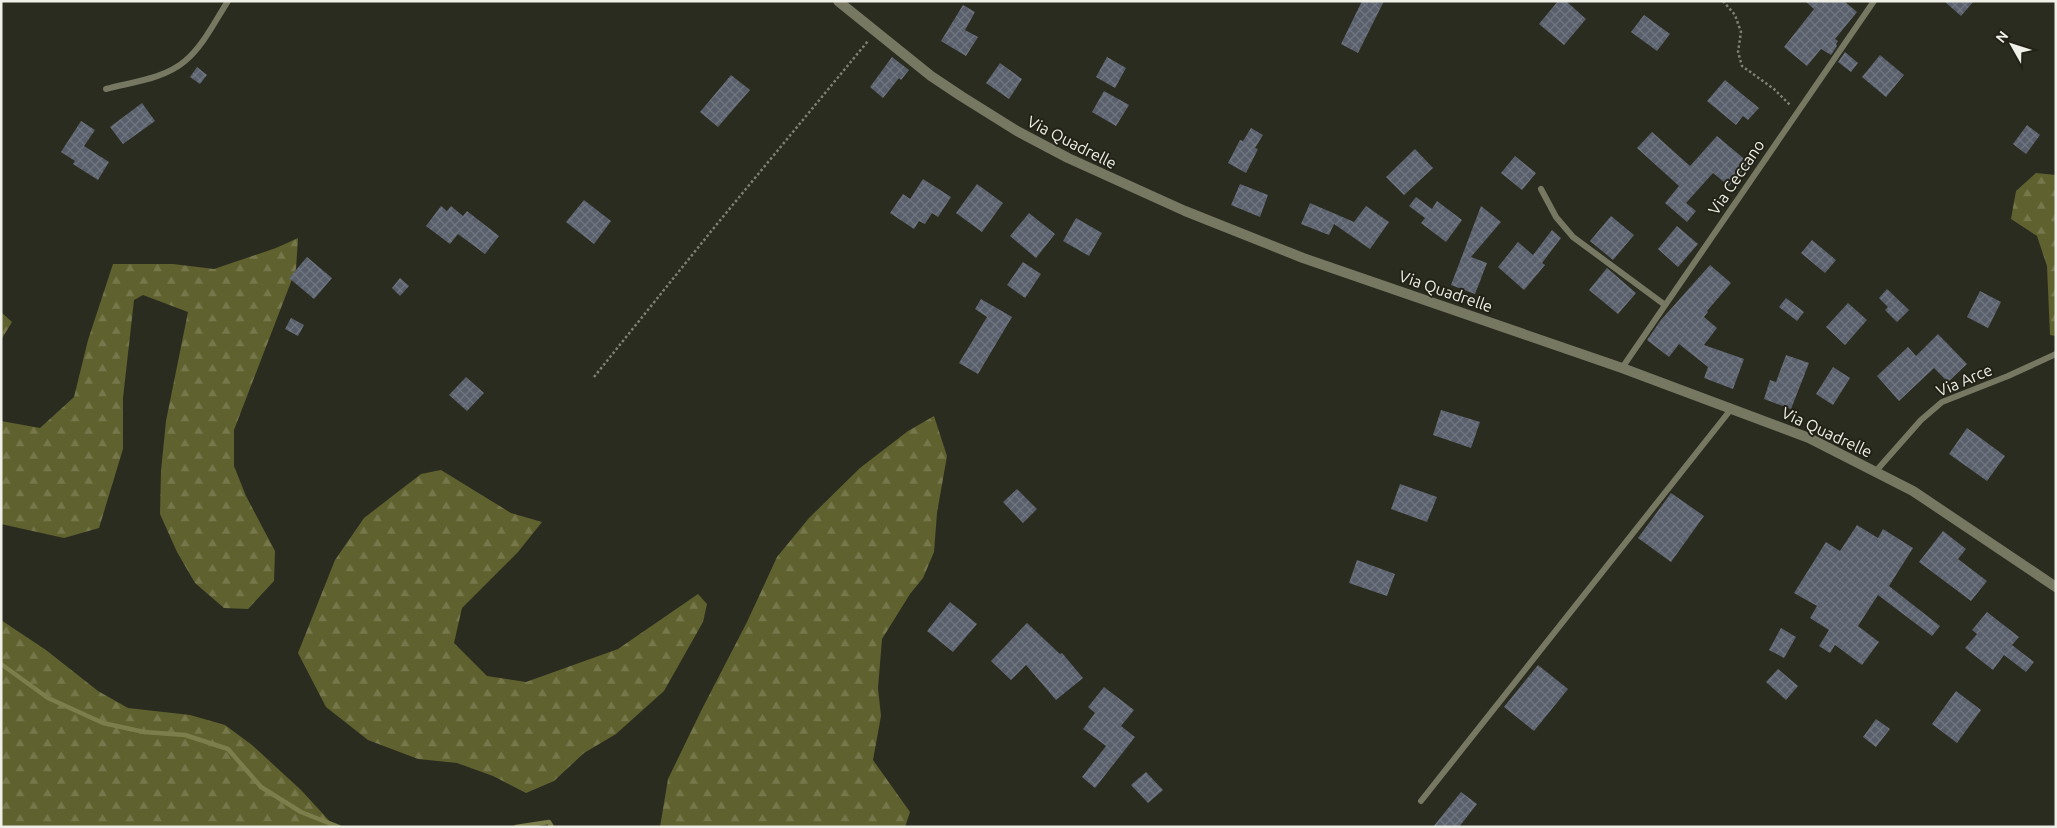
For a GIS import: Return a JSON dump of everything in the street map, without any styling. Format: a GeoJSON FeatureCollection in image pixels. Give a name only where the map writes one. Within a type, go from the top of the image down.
{"type":"FeatureCollection","features":[{"type":"Feature","properties":{"kind":"street","name":"Via Quadrelle"},"geometry":{"type":"LineString","coordinates":[[838,1],[931,76],[981,109],[1035,141],[1103,175],[1195,216],[1294,255],[1622,368],[1809,438],[1876,471],[1927,500],[2056,587]]}},
{"type":"Feature","properties":{"kind":"lane"},"geometry":{"type":"LineString","coordinates":[[106,89],[162,74],[181,64],[200,44],[228,1]]}},
{"type":"Feature","properties":{"kind":"lane","name":"Via Ceccano"},"geometry":{"type":"LineString","coordinates":[[1622,368],[1874,1]]}},
{"type":"Feature","properties":{"kind":"lane"},"geometry":{"type":"LineString","coordinates":[[1541,189],[1556,217],[1573,237],[1665,305]]}},
{"type":"Feature","properties":{"kind":"lane","name":"Via Arce"},"geometry":{"type":"LineString","coordinates":[[1876,471],[1921,420],[1942,402],[2008,376],[2056,354]]}},
{"type":"Feature","properties":{"kind":"lane"},"geometry":{"type":"LineString","coordinates":[[1421,801],[1732,408]]}},
{"type":"Feature","properties":{"kind":"path"},"geometry":{"type":"LineString","coordinates":[[1723,1],[1735,15],[1742,32],[1738,52],[1742,66],[1774,89],[1796,112]]}},
{"type":"Feature","properties":{"kind":"path"},"geometry":{"type":"LineString","coordinates":[[594,377],[875,32]]}},
{"type":"Feature","properties":{"kind":"green space"},"geometry":{"type":"Polygon","coordinates":[[[2036,173],[2056,175],[2056,336],[2050,335],[2047,266],[2037,236],[2011,219],[2016,191],[2036,173]]]}},
{"type":"Feature","properties":{"kind":"green space"},"geometry":{"type":"Polygon","coordinates":[[[298,238],[296,269],[234,430],[234,466],[246,496],[275,551],[274,581],[248,609],[224,608],[195,583],[177,552],[160,514],[161,471],[166,421],[188,312],[143,295],[134,300],[123,398],[123,449],[99,528],[64,538],[1,524],[1,421],[40,428],[74,397],[88,340],[113,264],[173,264],[214,269],[276,248],[298,238]]]}},
{"type":"Feature","properties":{"kind":"green space"},"geometry":{"type":"Polygon","coordinates":[[[1,312],[12,322],[1,340],[1,312]]]}},
{"type":"Feature","properties":{"kind":"green space"},"geometry":{"type":"Polygon","coordinates":[[[934,416],[947,456],[937,513],[934,552],[923,578],[910,594],[882,639],[878,688],[881,716],[873,760],[910,812],[905,827],[660,827],[668,779],[747,622],[777,557],[809,518],[860,468],[908,431],[934,416]]]}},
{"type":"Feature","properties":{"kind":"green space"},"geometry":{"type":"Polygon","coordinates":[[[441,470],[511,513],[542,522],[518,552],[462,608],[454,643],[487,676],[526,682],[618,649],[698,594],[707,604],[703,622],[664,691],[616,734],[584,753],[554,781],[526,793],[493,776],[457,763],[418,759],[368,740],[326,707],[298,653],[335,560],[364,518],[421,474],[441,470]]]}},
{"type":"Feature","properties":{"kind":"green space"},"geometry":{"type":"Polygon","coordinates":[[[1,620],[46,650],[98,691],[128,708],[190,715],[225,725],[252,745],[301,790],[335,827],[1,827],[1,620]]]}},
{"type":"Feature","properties":{"kind":"building"},"geometry":{"type":"Polygon","coordinates":[[[1362,1],[1384,1],[1358,53],[1341,44],[1362,1]]]}},
{"type":"Feature","properties":{"kind":"building"},"geometry":{"type":"Polygon","coordinates":[[[1558,1],[1566,1],[1586,19],[1564,45],[1539,24],[1558,1]]]}},
{"type":"Feature","properties":{"kind":"building"},"geometry":{"type":"Polygon","coordinates":[[[1805,1],[1844,1],[1857,12],[1835,39],[1838,41],[1837,46],[1831,55],[1821,49],[1807,66],[1784,47],[1814,9],[1805,1]]]}},
{"type":"Feature","properties":{"kind":"building"},"geometry":{"type":"Polygon","coordinates":[[[1944,1],[1974,1],[1961,16],[1944,1]]]}},
{"type":"Feature","properties":{"kind":"building"},"geometry":{"type":"Polygon","coordinates":[[[963,5],[975,12],[965,30],[978,37],[966,56],[941,41],[963,5]]]}},
{"type":"Feature","properties":{"kind":"building"},"geometry":{"type":"Polygon","coordinates":[[[1644,15],[1670,34],[1657,51],[1631,32],[1644,15]]]}},
{"type":"Feature","properties":{"kind":"building"},"geometry":{"type":"Polygon","coordinates":[[[1845,52],[1858,63],[1851,72],[1838,62],[1845,52]]]}},
{"type":"Feature","properties":{"kind":"building"},"geometry":{"type":"Polygon","coordinates":[[[1880,55],[1904,75],[1886,97],[1862,77],[1880,55]]]}},
{"type":"Feature","properties":{"kind":"building"},"geometry":{"type":"Polygon","coordinates":[[[892,57],[909,70],[901,80],[899,78],[883,98],[870,87],[892,57]]]}},
{"type":"Feature","properties":{"kind":"building"},"geometry":{"type":"Polygon","coordinates":[[[1107,57],[1126,68],[1115,88],[1096,77],[1107,57]]]}},
{"type":"Feature","properties":{"kind":"building"},"geometry":{"type":"Polygon","coordinates":[[[1000,63],[1022,79],[1009,99],[986,83],[1000,63]]]}},
{"type":"Feature","properties":{"kind":"building"},"geometry":{"type":"Polygon","coordinates":[[[197,67],[207,75],[200,84],[190,77],[197,67]]]}},
{"type":"Feature","properties":{"kind":"building"},"geometry":{"type":"Polygon","coordinates":[[[731,75],[750,90],[718,127],[700,112],[731,75]]]}},
{"type":"Feature","properties":{"kind":"building"},"geometry":{"type":"Polygon","coordinates":[[[1725,80],[1759,108],[1748,120],[1743,116],[1736,125],[1707,101],[1725,80]]]}},
{"type":"Feature","properties":{"kind":"building"},"geometry":{"type":"Polygon","coordinates":[[[1104,91],[1129,105],[1116,126],[1092,112],[1104,91]]]}},
{"type":"Feature","properties":{"kind":"building"},"geometry":{"type":"Polygon","coordinates":[[[142,103],[155,121],[123,144],[110,127],[142,103]]]}},
{"type":"Feature","properties":{"kind":"building"},"geometry":{"type":"Polygon","coordinates":[[[81,121],[95,130],[84,146],[109,162],[98,180],[73,164],[75,161],[61,152],[81,121]]]}},
{"type":"Feature","properties":{"kind":"building"},"geometry":{"type":"Polygon","coordinates":[[[2027,125],[2040,135],[2026,154],[2013,144],[2027,125]]]}},
{"type":"Feature","properties":{"kind":"building"},"geometry":{"type":"Polygon","coordinates":[[[1251,128],[1263,135],[1255,148],[1258,149],[1246,173],[1228,163],[1240,140],[1243,141],[1251,128]]]}},
{"type":"Feature","properties":{"kind":"building"},"geometry":{"type":"Polygon","coordinates":[[[1652,132],[1690,166],[1717,136],[1749,163],[1729,186],[1713,173],[1686,203],[1696,211],[1687,222],[1665,203],[1679,186],[1637,148],[1652,132]]]}},
{"type":"Feature","properties":{"kind":"building"},"geometry":{"type":"Polygon","coordinates":[[[1415,149],[1433,168],[1404,195],[1386,177],[1415,149]]]}},
{"type":"Feature","properties":{"kind":"building"},"geometry":{"type":"Polygon","coordinates":[[[1515,156],[1536,173],[1522,190],[1501,173],[1515,156]]]}},
{"type":"Feature","properties":{"kind":"building"},"geometry":{"type":"Polygon","coordinates":[[[923,179],[951,197],[938,217],[932,213],[925,224],[919,221],[914,229],[890,213],[903,194],[910,199],[923,179]]]}},
{"type":"Feature","properties":{"kind":"building"},"geometry":{"type":"Polygon","coordinates":[[[977,184],[1003,203],[982,232],[956,213],[977,184]]]}},
{"type":"Feature","properties":{"kind":"building"},"geometry":{"type":"Polygon","coordinates":[[[1240,184],[1268,195],[1260,217],[1231,205],[1240,184]]]}},
{"type":"Feature","properties":{"kind":"building"},"geometry":{"type":"Polygon","coordinates":[[[1416,197],[1432,209],[1437,201],[1462,220],[1446,242],[1421,223],[1425,218],[1409,206],[1416,197]]]}},
{"type":"Feature","properties":{"kind":"building"},"geometry":{"type":"Polygon","coordinates":[[[584,200],[611,221],[594,244],[566,222],[584,200]]]}},
{"type":"Feature","properties":{"kind":"building"},"geometry":{"type":"Polygon","coordinates":[[[1310,203],[1354,222],[1366,206],[1389,222],[1370,249],[1334,224],[1329,235],[1301,224],[1310,203]]]}},
{"type":"Feature","properties":{"kind":"building"},"geometry":{"type":"Polygon","coordinates":[[[441,206],[447,211],[451,206],[463,216],[467,211],[499,236],[485,254],[458,234],[450,244],[426,226],[441,206]]]}},
{"type":"Feature","properties":{"kind":"building"},"geometry":{"type":"Polygon","coordinates":[[[1481,206],[1501,222],[1471,257],[1487,263],[1475,294],[1451,285],[1481,206]]]}},
{"type":"Feature","properties":{"kind":"building"},"geometry":{"type":"Polygon","coordinates":[[[1029,213],[1055,234],[1036,258],[1010,236],[1029,213]]]}},
{"type":"Feature","properties":{"kind":"building"},"geometry":{"type":"Polygon","coordinates":[[[1611,216],[1634,235],[1613,260],[1590,241],[1611,216]]]}},
{"type":"Feature","properties":{"kind":"building"},"geometry":{"type":"Polygon","coordinates":[[[1076,218],[1102,233],[1089,256],[1063,241],[1076,218]]]}},
{"type":"Feature","properties":{"kind":"building"},"geometry":{"type":"Polygon","coordinates":[[[1677,226],[1698,244],[1678,267],[1658,249],[1677,226]]]}},
{"type":"Feature","properties":{"kind":"building"},"geometry":{"type":"Polygon","coordinates":[[[1552,230],[1561,238],[1542,263],[1545,265],[1524,290],[1498,267],[1518,242],[1533,255],[1552,230]]]}},
{"type":"Feature","properties":{"kind":"building"},"geometry":{"type":"Polygon","coordinates":[[[1812,240],[1836,260],[1825,273],[1801,253],[1812,240]]]}},
{"type":"Feature","properties":{"kind":"building"},"geometry":{"type":"Polygon","coordinates":[[[307,257],[332,278],[314,299],[289,278],[307,257]]]}},
{"type":"Feature","properties":{"kind":"building"},"geometry":{"type":"Polygon","coordinates":[[[1023,262],[1041,274],[1025,298],[1007,285],[1023,262]]]}},
{"type":"Feature","properties":{"kind":"building"},"geometry":{"type":"Polygon","coordinates":[[[1710,265],[1731,283],[1704,317],[1717,328],[1704,345],[1744,359],[1733,389],[1704,378],[1708,367],[1679,344],[1669,357],[1647,340],[1661,320],[1710,265]]]}},
{"type":"Feature","properties":{"kind":"building"},"geometry":{"type":"Polygon","coordinates":[[[1607,268],[1636,293],[1618,314],[1589,290],[1607,268]]]}},
{"type":"Feature","properties":{"kind":"building"},"geometry":{"type":"Polygon","coordinates":[[[400,278],[409,286],[400,296],[392,288],[400,278]]]}},
{"type":"Feature","properties":{"kind":"building"},"geometry":{"type":"Polygon","coordinates":[[[1887,289],[1909,310],[1897,322],[1885,310],[1888,307],[1879,298],[1887,289]]]}},
{"type":"Feature","properties":{"kind":"building"},"geometry":{"type":"Polygon","coordinates":[[[1980,291],[2001,302],[1988,328],[1967,317],[1980,291]]]}},
{"type":"Feature","properties":{"kind":"building"},"geometry":{"type":"Polygon","coordinates":[[[1786,298],[1804,312],[1797,321],[1779,307],[1786,298]]]}},
{"type":"Feature","properties":{"kind":"building"},"geometry":{"type":"Polygon","coordinates":[[[981,299],[1012,317],[978,374],[959,363],[987,317],[975,309],[981,299]]]}},
{"type":"Feature","properties":{"kind":"building"},"geometry":{"type":"Polygon","coordinates":[[[1848,303],[1867,320],[1845,345],[1826,327],[1848,303]]]}},
{"type":"Feature","properties":{"kind":"building"},"geometry":{"type":"Polygon","coordinates":[[[291,318],[304,325],[298,336],[285,329],[291,318]]]}},
{"type":"Feature","properties":{"kind":"building"},"geometry":{"type":"Polygon","coordinates":[[[1938,334],[1967,364],[1948,382],[1934,368],[1899,401],[1877,376],[1908,347],[1916,356],[1938,334]]]}},
{"type":"Feature","properties":{"kind":"building"},"geometry":{"type":"Polygon","coordinates":[[[1786,355],[1809,363],[1791,409],[1764,399],[1770,380],[1776,382],[1786,355]]]}},
{"type":"Feature","properties":{"kind":"building"},"geometry":{"type":"Polygon","coordinates":[[[1833,367],[1850,378],[1833,405],[1816,394],[1833,367]]]}},
{"type":"Feature","properties":{"kind":"building"},"geometry":{"type":"Polygon","coordinates":[[[466,377],[484,393],[467,411],[449,395],[466,377]]]}},
{"type":"Feature","properties":{"kind":"building"},"geometry":{"type":"Polygon","coordinates":[[[1441,410],[1480,422],[1471,448],[1433,435],[1441,410]]]}},
{"type":"Feature","properties":{"kind":"building"},"geometry":{"type":"Polygon","coordinates":[[[1967,428],[2005,456],[1987,481],[1949,454],[1967,428]]]}},
{"type":"Feature","properties":{"kind":"building"},"geometry":{"type":"Polygon","coordinates":[[[1400,484],[1437,497],[1427,522],[1391,509],[1400,484]]]}},
{"type":"Feature","properties":{"kind":"building"},"geometry":{"type":"Polygon","coordinates":[[[1017,489],[1037,509],[1023,523],[1003,502],[1017,489]]]}},
{"type":"Feature","properties":{"kind":"building"},"geometry":{"type":"Polygon","coordinates":[[[1671,493],[1704,516],[1671,562],[1638,538],[1671,493]]]}},
{"type":"Feature","properties":{"kind":"building"},"geometry":{"type":"Polygon","coordinates":[[[1857,525],[1878,538],[1883,529],[1913,548],[1889,586],[1940,626],[1932,636],[1878,595],[1858,626],[1879,642],[1862,665],[1835,645],[1830,653],[1819,646],[1829,630],[1810,618],[1817,606],[1794,593],[1826,542],[1840,551],[1857,525]]]}},
{"type":"Feature","properties":{"kind":"building"},"geometry":{"type":"Polygon","coordinates":[[[1943,531],[1966,549],[1958,559],[1987,581],[1971,601],[1919,562],[1943,531]]]}},
{"type":"Feature","properties":{"kind":"building"},"geometry":{"type":"Polygon","coordinates":[[[1357,560],[1395,574],[1387,596],[1349,583],[1357,560]]]}},
{"type":"Feature","properties":{"kind":"building"},"geometry":{"type":"Polygon","coordinates":[[[950,602],[977,624],[953,652],[927,631],[950,602]]]}},
{"type":"Feature","properties":{"kind":"building"},"geometry":{"type":"Polygon","coordinates":[[[1987,612],[2019,637],[2012,645],[2034,662],[2026,672],[2004,655],[1993,670],[1965,648],[1977,634],[1972,630],[1987,612]]]}},
{"type":"Feature","properties":{"kind":"building"},"geometry":{"type":"Polygon","coordinates":[[[1027,623],[1060,654],[1062,653],[1083,678],[1056,700],[1026,665],[1011,680],[991,661],[1027,623]]]}},
{"type":"Feature","properties":{"kind":"building"},"geometry":{"type":"Polygon","coordinates":[[[1781,628],[1796,637],[1784,658],[1769,650],[1781,628]]]}},
{"type":"Feature","properties":{"kind":"building"},"geometry":{"type":"Polygon","coordinates":[[[1538,665],[1568,689],[1534,731],[1504,707],[1538,665]]]}},
{"type":"Feature","properties":{"kind":"building"},"geometry":{"type":"Polygon","coordinates":[[[1778,669],[1798,686],[1786,700],[1766,682],[1778,669]]]}},
{"type":"Feature","properties":{"kind":"building"},"geometry":{"type":"Polygon","coordinates":[[[1104,687],[1134,710],[1121,726],[1135,737],[1095,788],[1082,777],[1106,746],[1083,729],[1095,713],[1088,707],[1104,687]]]}},
{"type":"Feature","properties":{"kind":"building"},"geometry":{"type":"Polygon","coordinates":[[[1956,691],[1981,710],[1957,743],[1932,724],[1956,691]]]}},
{"type":"Feature","properties":{"kind":"building"},"geometry":{"type":"Polygon","coordinates":[[[1876,719],[1890,729],[1876,747],[1863,737],[1876,719]]]}},
{"type":"Feature","properties":{"kind":"building"},"geometry":{"type":"Polygon","coordinates":[[[1146,772],[1163,790],[1148,803],[1131,785],[1146,772]]]}},
{"type":"Feature","properties":{"kind":"building"},"geometry":{"type":"Polygon","coordinates":[[[1461,792],[1477,804],[1459,827],[1433,827],[1461,792]]]}},
{"type":"Feature","properties":{"kind":"waterway"},"geometry":{"type":"LineString","coordinates":[[1,664],[48,698],[103,723],[144,732],[185,735],[228,749],[261,787],[301,812],[339,827]]}},
{"type":"Feature","properties":{"kind":"waterway"},"geometry":{"type":"LineString","coordinates":[[516,827],[549,822],[552,827]]}}]}
